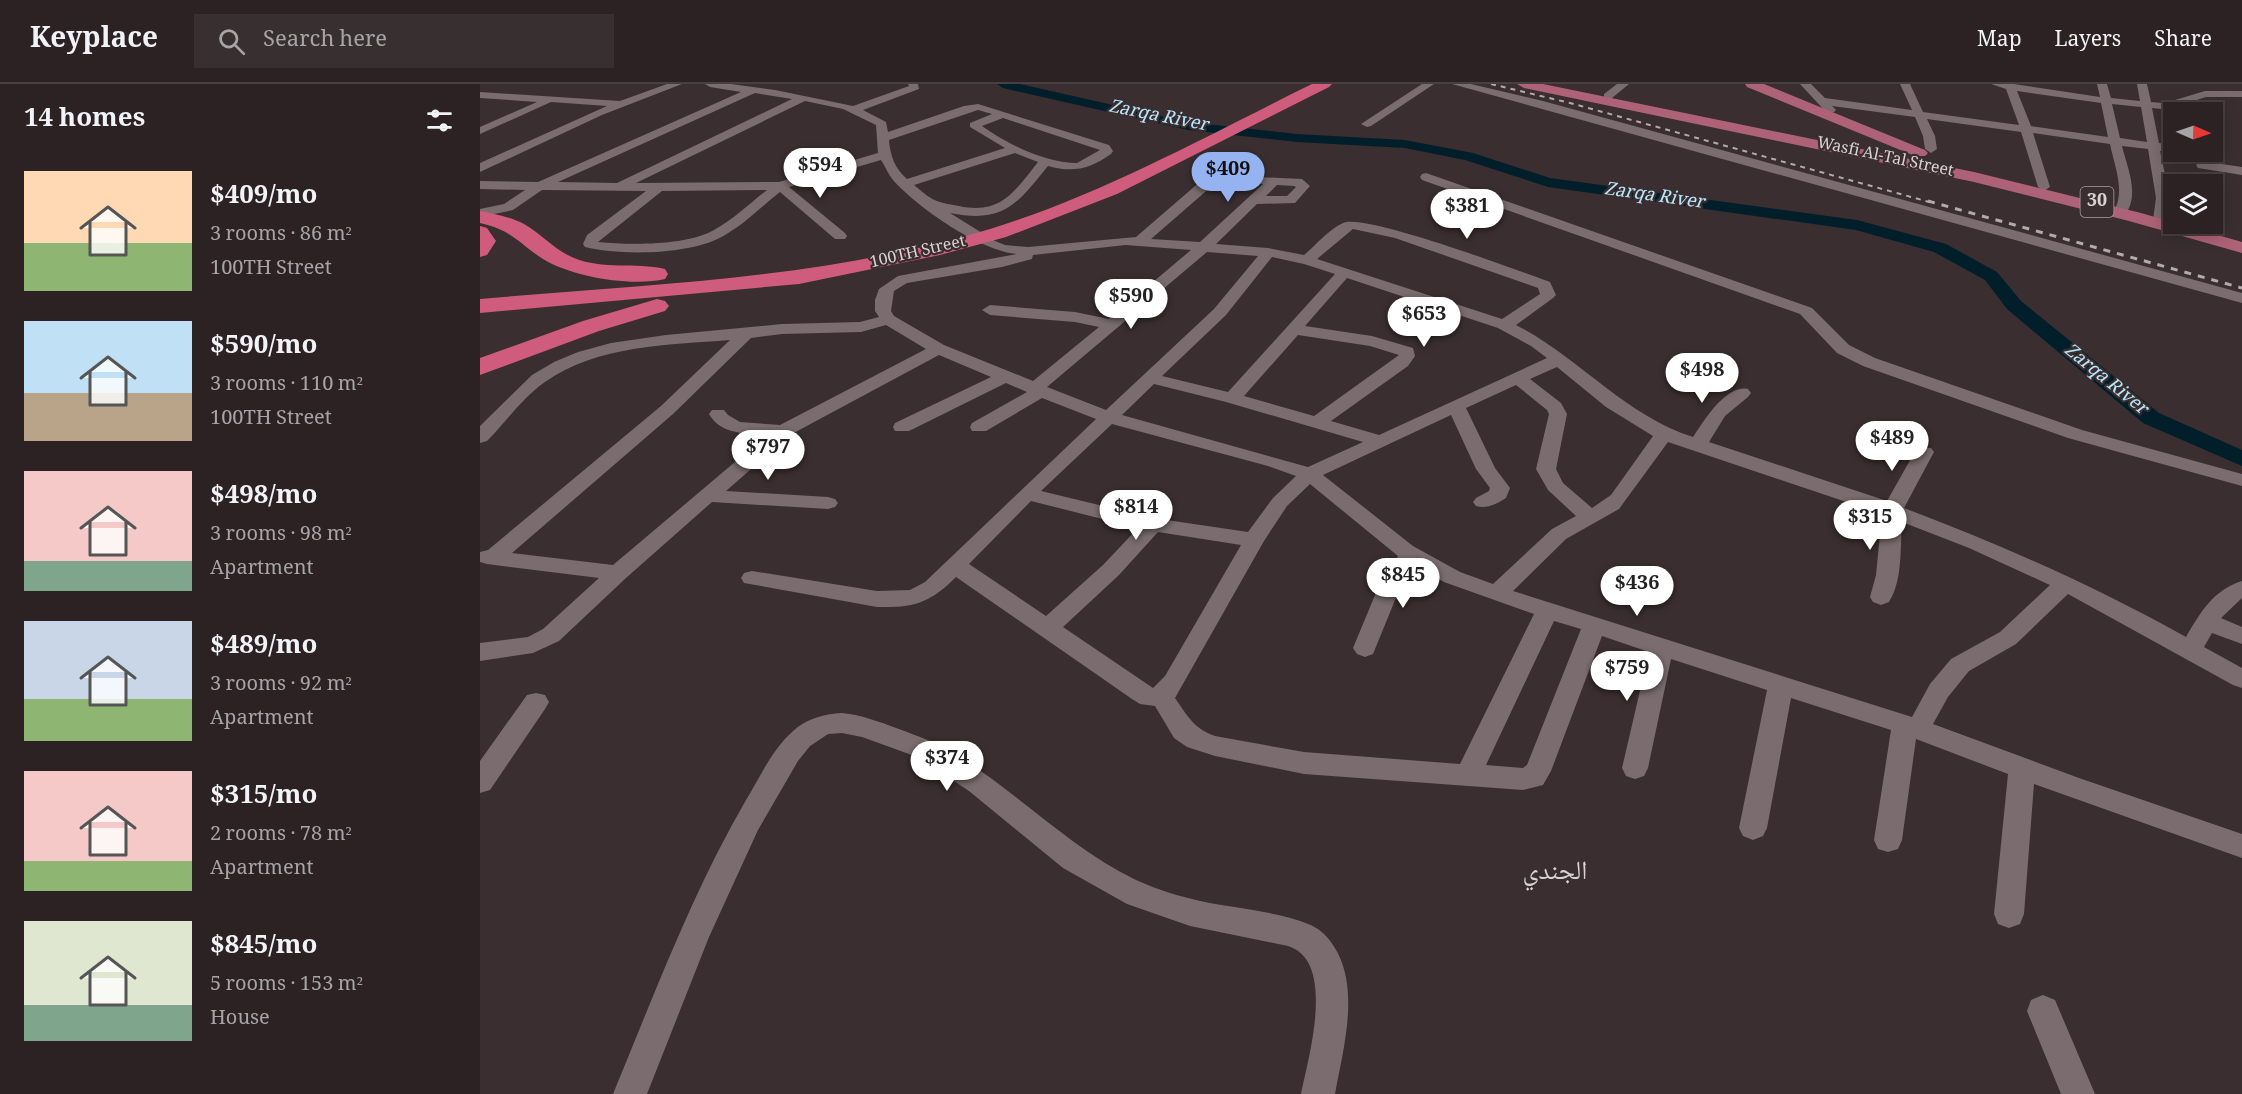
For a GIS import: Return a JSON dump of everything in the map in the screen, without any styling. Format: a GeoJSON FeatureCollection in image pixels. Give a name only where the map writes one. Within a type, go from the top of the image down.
{"type":"FeatureCollection","features":[{"type":"Feature","properties":{"kind":"highway","name":"100TH Street"},"geometry":{"type":"LineString","coordinates":[[480,306],[796,272],[923,253],[999,232],[1110,190],[1301,84]]}},
{"type":"Feature","properties":{"kind":"highway","name":"100TH Street"},"geometry":{"type":"LineString","coordinates":[[1164,160],[1324,84]]}},
{"type":"Feature","properties":{"kind":"highway"},"geometry":{"type":"LineString","coordinates":[[480,215],[519,230],[554,256],[574,265],[601,271],[668,274],[796,272]]}},
{"type":"Feature","properties":{"kind":"highway"},"geometry":{"type":"LineString","coordinates":[[480,232],[486,241],[480,251]]}},
{"type":"Feature","properties":{"kind":"highway","name":"100TH Street"},"geometry":{"type":"LineString","coordinates":[[480,296],[796,272]]}},
{"type":"Feature","properties":{"kind":"highway"},"geometry":{"type":"LineString","coordinates":[[480,367],[570,333],[633,313],[796,272]]}},
{"type":"Feature","properties":{"kind":"main road","name":"Wasfi Al-Tal Street"},"geometry":{"type":"LineString","coordinates":[[1524,84],[1930,168],[1974,169],[2242,248]]}},
{"type":"Feature","properties":{"kind":"main road","name":"Wasfi Al-Tal Street"},"geometry":{"type":"LineString","coordinates":[[1548,84],[1836,144],[1941,152],[2063,194],[2163,221]]}},
{"type":"Feature","properties":{"kind":"main road","name":"30"},"geometry":{"type":"LineString","coordinates":[[1752,84],[1875,134],[1941,152]]}},
{"type":"Feature","properties":{"kind":"main road","name":"30"},"geometry":{"type":"LineString","coordinates":[[1762,84],[1825,106],[1941,152],[1974,169]]}},
{"type":"Feature","properties":{"kind":"main road"},"geometry":{"type":"LineString","coordinates":[[1836,144],[1868,144],[1875,140],[1875,134]]}},
{"type":"Feature","properties":{"kind":"main road","name":"30"},"geometry":{"type":"LineString","coordinates":[[1930,168],[1941,152]]}},
{"type":"Feature","properties":{"kind":"main road"},"geometry":{"type":"LineString","coordinates":[[1974,169],[2044,186],[2063,194]]}},
{"type":"Feature","properties":{"kind":"main road","name":"Wasfi Al-Tal Street"},"geometry":{"type":"LineString","coordinates":[[2210,234],[2242,243]]}},
{"type":"Feature","properties":{"kind":"street"},"geometry":{"type":"LineString","coordinates":[[480,95],[514,84]]}},
{"type":"Feature","properties":{"kind":"street"},"geometry":{"type":"LineString","coordinates":[[480,168],[624,103],[677,84]]}},
{"type":"Feature","properties":{"kind":"street"},"geometry":{"type":"LineString","coordinates":[[710,84],[802,98],[854,109],[872,116],[882,124],[885,137],[884,155],[897,177],[929,204],[990,244],[1003,249],[1043,251]]}},
{"type":"Feature","properties":{"kind":"street"},"geometry":{"type":"LineString","coordinates":[[480,215],[508,207],[537,187],[720,104],[752,91],[781,84]]}},
{"type":"Feature","properties":{"kind":"street"},"geometry":{"type":"LineString","coordinates":[[854,109],[915,87],[913,84]]}},
{"type":"Feature","properties":{"kind":"street"},"geometry":{"type":"LineString","coordinates":[[1367,123],[1429,84]]}},
{"type":"Feature","properties":{"kind":"street"},"geometry":{"type":"LineString","coordinates":[[1456,84],[1550,106],[2242,298]]}},
{"type":"Feature","properties":{"kind":"street"},"geometry":{"type":"LineString","coordinates":[[1608,96],[1624,84]]}},
{"type":"Feature","properties":{"kind":"street"},"geometry":{"type":"LineString","coordinates":[[1805,84],[1825,106],[2024,127],[2163,148]]}},
{"type":"Feature","properties":{"kind":"street"},"geometry":{"type":"LineString","coordinates":[[1905,84],[1917,114],[1941,152]]}},
{"type":"Feature","properties":{"kind":"street"},"geometry":{"type":"LineString","coordinates":[[1996,84],[2040,88],[2106,101],[2163,105]]}},
{"type":"Feature","properties":{"kind":"street"},"geometry":{"type":"LineString","coordinates":[[2102,84],[2113,140],[2126,188],[2126,200],[2122,209]]}},
{"type":"Feature","properties":{"kind":"street"},"geometry":{"type":"LineString","coordinates":[[2142,84],[2163,198],[2160,220]]}},
{"type":"Feature","properties":{"kind":"street"},"geometry":{"type":"LineString","coordinates":[[2009,85],[2019,107],[2044,186]]}},
{"type":"Feature","properties":{"kind":"street"},"geometry":{"type":"LineString","coordinates":[[651,93],[674,97]]}},
{"type":"Feature","properties":{"kind":"street"},"geometry":{"type":"LineString","coordinates":[[2185,102],[2205,94],[2242,94]]}},
{"type":"Feature","properties":{"kind":"street"},"geometry":{"type":"LineString","coordinates":[[480,95],[624,103]]}},
{"type":"Feature","properties":{"kind":"street"},"geometry":{"type":"LineString","coordinates":[[617,187],[802,98]]}},
{"type":"Feature","properties":{"kind":"street"},"geometry":{"type":"LineString","coordinates":[[480,131],[550,99]]}},
{"type":"Feature","properties":{"kind":"street"},"geometry":{"type":"LineString","coordinates":[[697,100],[720,104]]}},
{"type":"Feature","properties":{"kind":"street"},"geometry":{"type":"LineString","coordinates":[[885,137],[968,108],[978,107],[1003,114],[1106,149],[1105,153],[1076,167],[1045,161],[1015,149],[975,125],[1003,114]]}},
{"type":"Feature","properties":{"kind":"street"},"geometry":{"type":"LineString","coordinates":[[480,131],[503,133]]}},
{"type":"Feature","properties":{"kind":"street"},"geometry":{"type":"LineString","coordinates":[[526,134],[549,135]]}},
{"type":"Feature","properties":{"kind":"street"},"geometry":{"type":"LineString","coordinates":[[905,184],[1015,149]]}},
{"type":"Feature","properties":{"kind":"street"},"geometry":{"type":"LineString","coordinates":[[480,185],[658,188],[780,186],[884,155]]}},
{"type":"Feature","properties":{"kind":"street"},"geometry":{"type":"LineString","coordinates":[[929,204],[982,213],[998,210],[1015,197],[1045,161]]}},
{"type":"Feature","properties":{"kind":"street"},"geometry":{"type":"LineString","coordinates":[[2202,164],[2242,171]]}},
{"type":"Feature","properties":{"kind":"street"},"geometry":{"type":"LineString","coordinates":[[1426,177],[1806,311],[1843,349],[1869,362],[2075,434],[2242,480]]}},
{"type":"Feature","properties":{"kind":"street"},"geometry":{"type":"LineString","coordinates":[[1139,242],[1208,183],[1217,178],[1301,183],[1304,186],[1290,200],[1256,200]]}},
{"type":"Feature","properties":{"kind":"street"},"geometry":{"type":"LineString","coordinates":[[979,427],[1038,390],[1111,324],[1205,246],[1273,182]]}},
{"type":"Feature","properties":{"kind":"street"},"geometry":{"type":"LineString","coordinates":[[658,188],[592,238],[590,244],[607,247],[674,245],[710,238],[780,186]]}},
{"type":"Feature","properties":{"kind":"street"},"geometry":{"type":"LineString","coordinates":[[780,186],[840,236]]}},
{"type":"Feature","properties":{"kind":"street"},"geometry":{"type":"LineString","coordinates":[[1307,260],[1347,226],[1357,226],[1399,235],[1545,285],[1548,295],[1504,325]]}},
{"type":"Feature","properties":{"kind":"street"},"geometry":{"type":"LineString","coordinates":[[2242,679],[2065,582],[1977,543],[1893,510],[1664,434],[1612,403],[1537,342],[1504,325],[1307,260],[1268,252],[1205,246],[1102,242],[1043,251],[1011,261],[903,279],[892,283],[883,300],[883,311],[888,319],[938,349],[1038,390],[1109,417],[1265,459],[1309,474],[1410,554],[1452,577],[1496,594],[1911,727],[2242,846]]}},
{"type":"Feature","properties":{"kind":"street"},"geometry":{"type":"LineString","coordinates":[[752,578],[877,599],[898,600],[916,597],[933,588],[1027,494],[1220,312],[1268,252]]}},
{"type":"Feature","properties":{"kind":"street"},"geometry":{"type":"LineString","coordinates":[[1232,398],[1344,273]]}},
{"type":"Feature","properties":{"kind":"street"},"geometry":{"type":"LineString","coordinates":[[990,310],[1075,317],[1111,324]]}},
{"type":"Feature","properties":{"kind":"street"},"geometry":{"type":"LineString","coordinates":[[480,437],[534,383],[565,363],[586,356],[637,344],[782,329],[861,327],[888,319]]}},
{"type":"Feature","properties":{"kind":"street"},"geometry":{"type":"LineString","coordinates":[[1293,329],[1372,341],[1407,352],[1402,362],[1316,423]]}},
{"type":"Feature","properties":{"kind":"street"},"geometry":{"type":"LineString","coordinates":[[488,557],[667,410],[746,334]]}},
{"type":"Feature","properties":{"kind":"street"},"geometry":{"type":"LineString","coordinates":[[480,652],[516,648],[543,640],[562,626],[618,573],[783,430],[938,349]]}},
{"type":"Feature","properties":{"kind":"street"},"geometry":{"type":"LineString","coordinates":[[1162,697],[1174,682],[1254,540],[1280,502],[1309,474],[1559,359]]}},
{"type":"Feature","properties":{"kind":"street"},"geometry":{"type":"LineString","coordinates":[[902,427],[1005,376]]}},
{"type":"Feature","properties":{"kind":"street"},"geometry":{"type":"LineString","coordinates":[[1517,377],[1555,407],[1558,414],[1557,422],[1546,469],[1555,486],[1589,516]]}},
{"type":"Feature","properties":{"kind":"street"},"geometry":{"type":"LineString","coordinates":[[1150,378],[1232,398],[1379,441]]}},
{"type":"Feature","properties":{"kind":"street"},"geometry":{"type":"LineString","coordinates":[[1697,446],[1718,413],[1742,393]]}},
{"type":"Feature","properties":{"kind":"street"},"geometry":{"type":"LineString","coordinates":[[1456,406],[1486,469],[1500,488],[1499,494],[1483,502]]}},
{"type":"Feature","properties":{"kind":"street"},"geometry":{"type":"LineString","coordinates":[[718,414],[721,419],[736,427],[783,430]]}},
{"type":"Feature","properties":{"kind":"street"},"geometry":{"type":"LineString","coordinates":[[1496,594],[1551,540],[1589,516],[1612,505],[1664,434]]}},
{"type":"Feature","properties":{"kind":"street"},"geometry":{"type":"LineString","coordinates":[[1881,597],[1887,575],[1893,510],[1924,452]]}},
{"type":"Feature","properties":{"kind":"street"},"geometry":{"type":"LineString","coordinates":[[1027,494],[1153,525],[1254,540]]}},
{"type":"Feature","properties":{"kind":"street"},"geometry":{"type":"LineString","coordinates":[[706,496],[828,503]]}},
{"type":"Feature","properties":{"kind":"street"},"geometry":{"type":"LineString","coordinates":[[1048,627],[1111,570],[1153,525]]}},
{"type":"Feature","properties":{"kind":"street"},"geometry":{"type":"LineString","coordinates":[[1365,648],[1391,583],[1410,554]]}},
{"type":"Feature","properties":{"kind":"street"},"geometry":{"type":"LineString","coordinates":[[488,557],[618,573]]}},
{"type":"Feature","properties":{"kind":"street"},"geometry":{"type":"LineString","coordinates":[[956,566],[1141,692],[1149,697],[1162,697]]}},
{"type":"Feature","properties":{"kind":"street"},"geometry":{"type":"LineString","coordinates":[[1888,840],[1911,727],[1960,665],[2008,638],[2065,582]]}},
{"type":"Feature","properties":{"kind":"street"},"geometry":{"type":"LineString","coordinates":[[2190,649],[2206,621],[2230,594],[2242,589]]}},
{"type":"Feature","properties":{"kind":"street"},"geometry":{"type":"LineString","coordinates":[[1468,775],[1547,610]]}},
{"type":"Feature","properties":{"kind":"street"},"geometry":{"type":"LineString","coordinates":[[2206,621],[2242,636]]}},
{"type":"Feature","properties":{"kind":"street"},"geometry":{"type":"LineString","coordinates":[[1162,697],[1184,730],[1196,740],[1215,746],[1304,763],[1523,779],[1533,777],[1538,771],[1594,625]]}},
{"type":"Feature","properties":{"kind":"street"},"geometry":{"type":"LineString","coordinates":[[1635,768],[1662,647]]}},
{"type":"Feature","properties":{"kind":"street"},"geometry":{"type":"LineString","coordinates":[[1753,828],[1781,684]]}},
{"type":"Feature","properties":{"kind":"street"},"geometry":{"type":"LineString","coordinates":[[480,782],[536,702]]}},
{"type":"Feature","properties":{"kind":"street"},"geometry":{"type":"LineString","coordinates":[[630,1094],[715,890],[758,804],[784,762],[801,740],[816,728],[842,723],[861,726],[923,749],[953,767],[1065,853],[1147,899],[1185,910],[1294,933],[1311,942],[1322,955],[1328,969],[1331,986],[1331,1013],[1318,1094]]}},
{"type":"Feature","properties":{"kind":"street"},"geometry":{"type":"LineString","coordinates":[[2009,914],[2022,768]]}},
{"type":"Feature","properties":{"kind":"street"},"geometry":{"type":"LineString","coordinates":[[2043,1011],[2078,1094]]}},
{"type":"Feature","properties":{"kind":"waterway","name":"Zarqa River"},"geometry":{"type":"LineString","coordinates":[[1003,84],[1188,126],[1297,138],[1405,144],[1468,156],[1548,182],[1857,225],[1940,248],[1991,276],[2014,305],[2151,418],[2242,459]]}},
{"type":"Feature","properties":{"kind":"railway"},"geometry":{"type":"LineString","coordinates":[[1491,84],[1570,103],[1933,203]]}},
{"type":"Feature","properties":{"kind":"railway"},"geometry":{"type":"LineString","coordinates":[[1928,201],[2242,288]]}},
{"type":"Feature","properties":{"kind":"district","name":"الجندي"},"geometry":{"type":"Point","coordinates":[1555,873]}}]}
